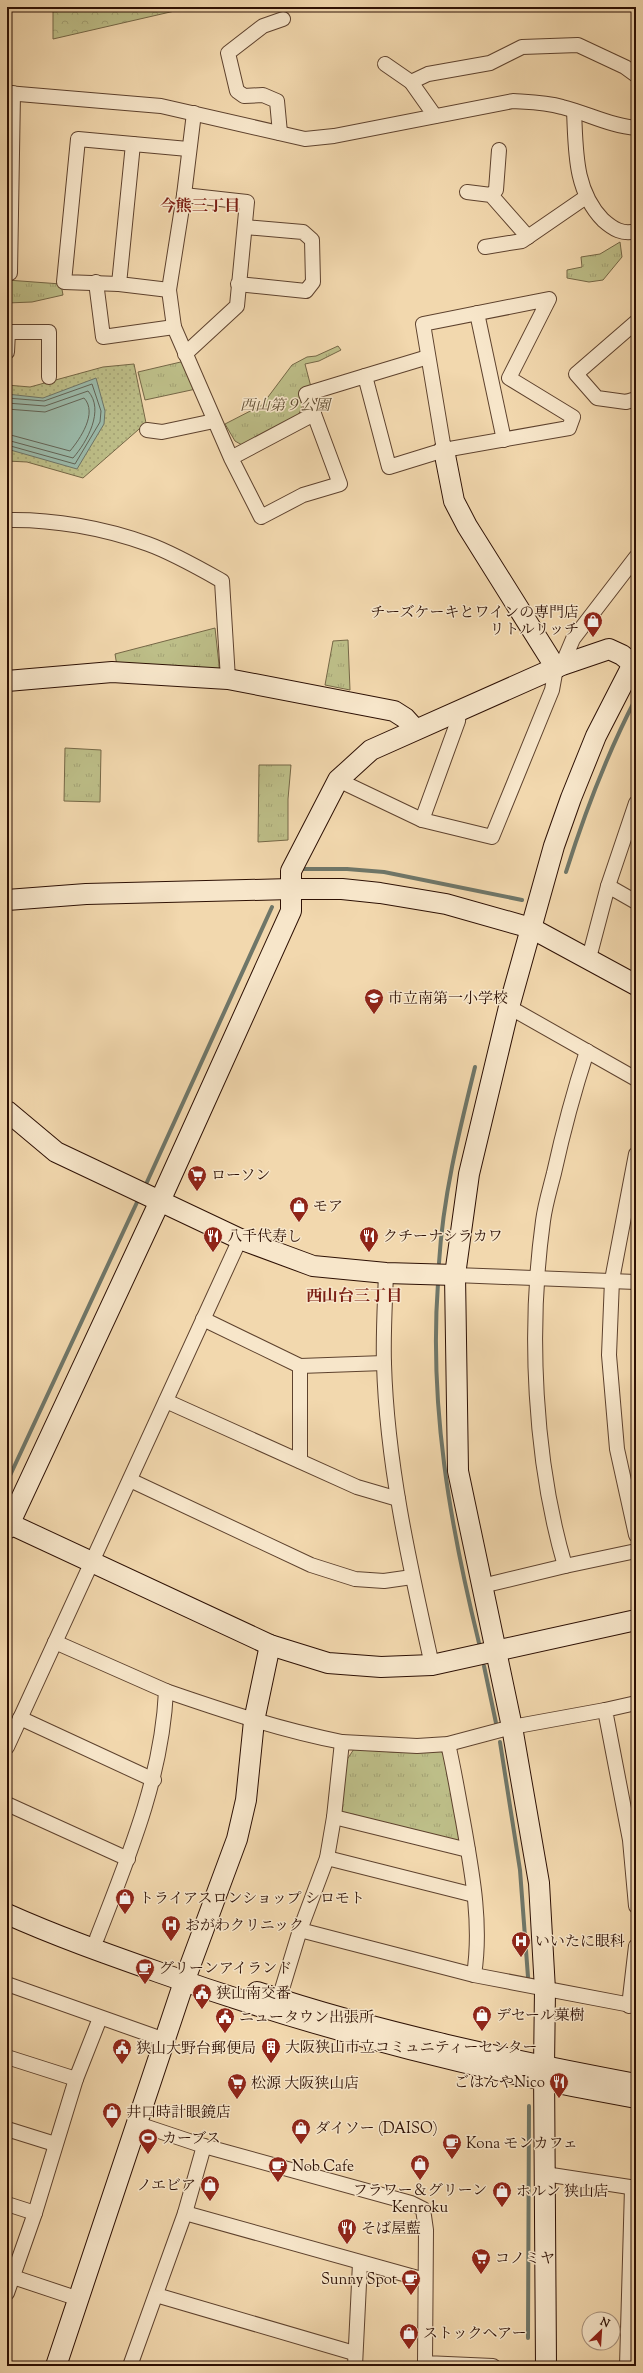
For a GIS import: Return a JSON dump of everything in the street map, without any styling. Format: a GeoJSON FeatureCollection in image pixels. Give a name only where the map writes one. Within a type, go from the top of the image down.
{"type":"FeatureCollection","features":[{"type":"Feature","properties":{"kind":"street"},"geometry":{"type":"LineString","coordinates":[[280,133],[277,101],[262,95],[244,96],[237,91],[228,53],[263,26],[283,19]]}},
{"type":"Feature","properties":{"kind":"street"},"geometry":{"type":"LineString","coordinates":[[411,82],[428,74],[490,63],[522,47],[578,45],[625,67],[636,75]]}},
{"type":"Feature","properties":{"kind":"street"},"geometry":{"type":"LineString","coordinates":[[385,64],[411,82],[435,116]]}},
{"type":"Feature","properties":{"kind":"street"},"geometry":{"type":"LineString","coordinates":[[7,273],[10,273],[10,93],[161,106],[305,139],[334,136],[513,101],[539,102],[574,111],[623,127],[636,128]]}},
{"type":"Feature","properties":{"kind":"street"},"geometry":{"type":"LineString","coordinates":[[574,111],[577,160],[581,186],[586,197],[608,224],[618,231],[628,233],[636,231]]}},
{"type":"Feature","properties":{"kind":"street"},"geometry":{"type":"LineString","coordinates":[[194,113],[188,149],[184,195],[169,290],[174,327],[214,421],[261,517],[303,495],[340,484],[306,394],[428,357]]}},
{"type":"Feature","properties":{"kind":"street"},"geometry":{"type":"LineString","coordinates":[[169,290],[96,282],[64,282],[78,139],[188,149]]}},
{"type":"Feature","properties":{"kind":"street"},"geometry":{"type":"LineString","coordinates":[[119,284],[133,144]]}},
{"type":"Feature","properties":{"kind":"street"},"geometry":{"type":"LineString","coordinates":[[491,195],[496,190],[499,150]]}},
{"type":"Feature","properties":{"kind":"street"},"geometry":{"type":"LineString","coordinates":[[467,192],[491,195],[528,237]]}},
{"type":"Feature","properties":{"kind":"street"},"geometry":{"type":"LineString","coordinates":[[184,195],[247,202],[237,306],[185,354]]}},
{"type":"Feature","properties":{"kind":"street"},"geometry":{"type":"LineString","coordinates":[[485,247],[522,241],[586,197]]}},
{"type":"Feature","properties":{"kind":"street"},"geometry":{"type":"LineString","coordinates":[[238,284],[306,291],[313,282],[312,240],[303,232],[245,227]]}},
{"type":"Feature","properties":{"kind":"street"},"geometry":{"type":"LineString","coordinates":[[96,282],[103,338],[174,327]]}},
{"type":"Feature","properties":{"kind":"street"},"geometry":{"type":"LineString","coordinates":[[509,378],[549,299],[423,324],[454,501],[467,526],[559,666]]}},
{"type":"Feature","properties":{"kind":"street"},"geometry":{"type":"LineString","coordinates":[[477,313],[504,440]]}},
{"type":"Feature","properties":{"kind":"street"},"geometry":{"type":"LineString","coordinates":[[636,322],[576,374],[597,398],[626,402],[636,399]]}},
{"type":"Feature","properties":{"kind":"street"},"geometry":{"type":"LineString","coordinates":[[7,352],[7,332],[49,332],[49,377]]}},
{"type":"Feature","properties":{"kind":"street"},"geometry":{"type":"LineString","coordinates":[[364,376],[389,467],[444,450],[569,428],[572,417],[509,378],[492,381]]}},
{"type":"Feature","properties":{"kind":"street"},"geometry":{"type":"LineString","coordinates":[[231,458],[314,414]]}},
{"type":"Feature","properties":{"kind":"street"},"geometry":{"type":"LineString","coordinates":[[147,430],[162,432],[214,421]]}},
{"type":"Feature","properties":{"kind":"street"},"geometry":{"type":"LineString","coordinates":[[7,520],[24,520],[91,528],[149,544],[222,581],[228,679]]}},
{"type":"Feature","properties":{"kind":"street"},"geometry":{"type":"LineString","coordinates":[[338,780],[422,820],[492,837],[552,690],[559,666],[572,639],[636,557]]}},
{"type":"Feature","properties":{"kind":"street"},"geometry":{"type":"LineString","coordinates":[[546,2366],[544,2074],[545,1990],[539,1883],[512,1727],[496,1652],[482,1586],[458,1471],[455,1275],[469,1174],[509,1007],[531,928],[570,798],[596,736],[633,667],[622,655],[609,648],[559,666],[458,712],[415,729],[371,750],[338,780],[291,871],[290,911],[160,1201],[8,1525],[270,1644],[328,1663],[381,1667],[432,1665],[496,1652],[636,1620]]}},
{"type":"Feature","properties":{"kind":"street"},"geometry":{"type":"LineString","coordinates":[[7,681],[112,672],[228,679],[394,711],[406,718],[415,729]]}},
{"type":"Feature","properties":{"kind":"street"},"geometry":{"type":"LineString","coordinates":[[422,820],[458,721],[458,712]]}},
{"type":"Feature","properties":{"kind":"street"},"geometry":{"type":"LineString","coordinates":[[589,958],[608,886],[632,824],[636,803]]}},
{"type":"Feature","properties":{"kind":"street"},"geometry":{"type":"LineString","coordinates":[[608,886],[636,902]]}},
{"type":"Feature","properties":{"kind":"street"},"geometry":{"type":"LineString","coordinates":[[7,900],[86,894],[290,889],[342,889],[380,893],[446,904],[531,928],[589,958],[636,985]]}},
{"type":"Feature","properties":{"kind":"street"},"geometry":{"type":"LineString","coordinates":[[509,1007],[636,1079]]}},
{"type":"Feature","properties":{"kind":"street"},"geometry":{"type":"LineString","coordinates":[[565,1566],[555,1533],[539,1427],[535,1339],[543,1220],[568,1111],[587,1051]]}},
{"type":"Feature","properties":{"kind":"street"},"geometry":{"type":"LineString","coordinates":[[7,1111],[56,1152],[240,1239],[314,1266],[386,1273],[538,1277],[636,1282]]}},
{"type":"Feature","properties":{"kind":"street"},"geometry":{"type":"LineString","coordinates":[[636,1154],[612,1280],[609,1355],[617,1449],[636,1535]]}},
{"type":"Feature","properties":{"kind":"street"},"geometry":{"type":"LineString","coordinates":[[7,1747],[240,1239]]}},
{"type":"Feature","properties":{"kind":"street"},"geometry":{"type":"LineString","coordinates":[[386,1273],[384,1363],[390,1439],[398,1499],[412,1577],[432,1665]]}},
{"type":"Feature","properties":{"kind":"street"},"geometry":{"type":"LineString","coordinates":[[203,1319],[300,1366],[384,1363]]}},
{"type":"Feature","properties":{"kind":"street"},"geometry":{"type":"LineString","coordinates":[[300,1366],[300,1461]]}},
{"type":"Feature","properties":{"kind":"street"},"geometry":{"type":"LineString","coordinates":[[166,1401],[357,1487],[398,1499]]}},
{"type":"Feature","properties":{"kind":"street"},"geometry":{"type":"LineString","coordinates":[[130,1480],[311,1565],[354,1579],[384,1581],[412,1577]]}},
{"type":"Feature","properties":{"kind":"street"},"geometry":{"type":"LineString","coordinates":[[482,1586],[636,1551]]}},
{"type":"Feature","properties":{"kind":"street"},"geometry":{"type":"LineString","coordinates":[[55,1642],[166,1691],[254,1721],[300,1734],[342,1742],[417,1746],[448,1744],[512,1727],[636,1703]]}},
{"type":"Feature","properties":{"kind":"street"},"geometry":{"type":"LineString","coordinates":[[59,2365],[78,2299],[165,2040],[237,1839],[246,1800],[254,1721],[270,1644]]}},
{"type":"Feature","properties":{"kind":"street"},"geometry":{"type":"LineString","coordinates":[[97,1938],[128,1859],[154,1780],[165,1716],[166,1691]]}},
{"type":"Feature","properties":{"kind":"street"},"geometry":{"type":"LineString","coordinates":[[605,1710],[630,1840],[636,1906]]}},
{"type":"Feature","properties":{"kind":"street"},"geometry":{"type":"LineString","coordinates":[[20,1718],[154,1780]]}},
{"type":"Feature","properties":{"kind":"street"},"geometry":{"type":"LineString","coordinates":[[279,1999],[300,1930],[328,1858],[342,1742]]}},
{"type":"Feature","properties":{"kind":"street"},"geometry":{"type":"LineString","coordinates":[[448,1744],[468,1850],[474,1895],[478,1947],[474,1975]]}},
{"type":"Feature","properties":{"kind":"street"},"geometry":{"type":"LineString","coordinates":[[7,1804],[128,1859]]}},
{"type":"Feature","properties":{"kind":"street"},"geometry":{"type":"LineString","coordinates":[[334,1817],[468,1850]]}},
{"type":"Feature","properties":{"kind":"street"},"geometry":{"type":"LineString","coordinates":[[328,1858],[474,1895]]}},
{"type":"Feature","properties":{"kind":"street"},"geometry":{"type":"LineString","coordinates":[[7,1901],[274,2012],[327,2028],[486,2070],[544,2074],[636,2084]]}},
{"type":"Feature","properties":{"kind":"street"},"geometry":{"type":"LineString","coordinates":[[7,1914],[50,1933],[187,1976],[279,1999],[439,2043],[544,2074],[636,2098]]}},
{"type":"Feature","properties":{"kind":"street"},"geometry":{"type":"LineString","coordinates":[[300,1930],[474,1975],[633,2006],[636,1946]]}},
{"type":"Feature","properties":{"kind":"street"},"geometry":{"type":"LineString","coordinates":[[7,1984],[165,2040]]}},
{"type":"Feature","properties":{"kind":"street"},"geometry":{"type":"LineString","coordinates":[[7,2292],[10,2275],[35,2213],[76,2079],[100,2018]]}},
{"type":"Feature","properties":{"kind":"street"},"geometry":{"type":"LineString","coordinates":[[7,2057],[76,2079]]}},
{"type":"Feature","properties":{"kind":"street"},"geometry":{"type":"LineString","coordinates":[[138,2124],[204,2146],[411,2203],[423,2209],[425,2363],[493,2366]]}},
{"type":"Feature","properties":{"kind":"street"},"geometry":{"type":"LineString","coordinates":[[7,2129],[55,2144]]}},
{"type":"Feature","properties":{"kind":"street"},"geometry":{"type":"LineString","coordinates":[[130,2366],[185,2214],[204,2146]]}},
{"type":"Feature","properties":{"kind":"street"},"geometry":{"type":"LineString","coordinates":[[545,2174],[634,2188],[628,2366]]}},
{"type":"Feature","properties":{"kind":"street"},"geometry":{"type":"LineString","coordinates":[[7,2204],[35,2213]]}},
{"type":"Feature","properties":{"kind":"street"},"geometry":{"type":"LineString","coordinates":[[185,2214],[425,2280]]}},
{"type":"Feature","properties":{"kind":"street"},"geometry":{"type":"LineString","coordinates":[[156,2295],[354,2360],[360,2263]]}},
{"type":"Feature","properties":{"kind":"street"},"geometry":{"type":"LineString","coordinates":[[10,2275],[78,2299]]}},
{"type":"Feature","properties":{"kind":"green space"},"geometry":{"type":"Polygon","coordinates":[[[53,7],[192,7],[53,39],[53,7]]]}},
{"type":"Feature","properties":{"kind":"green space"},"geometry":{"type":"Polygon","coordinates":[[[620,242],[622,257],[603,280],[589,282],[567,278],[567,270],[582,267],[581,257],[600,254],[620,242]]]}},
{"type":"Feature","properties":{"kind":"green space"},"geometry":{"type":"Polygon","coordinates":[[[7,280],[61,284],[63,295],[32,302],[7,303],[7,280]]]}},
{"type":"Feature","properties":{"kind":"green space","name":"西山第９公園"},"geometry":{"type":"Polygon","coordinates":[[[338,346],[341,350],[319,361],[305,364],[311,387],[297,418],[242,445],[235,441],[225,424],[262,405],[292,365],[307,357],[316,356],[338,346]]]}},
{"type":"Feature","properties":{"kind":"green space"},"geometry":{"type":"Polygon","coordinates":[[[185,361],[196,389],[145,400],[138,372],[185,361]]]}},
{"type":"Feature","properties":{"kind":"green space"},"geometry":{"type":"Polygon","coordinates":[[[134,364],[146,423],[83,478],[27,462],[7,461],[7,385],[30,387],[103,367],[134,364]]]}},
{"type":"Feature","properties":{"kind":"green space"},"geometry":{"type":"Polygon","coordinates":[[[215,628],[220,674],[117,666],[115,654],[215,628]]]}},
{"type":"Feature","properties":{"kind":"green space"},"geometry":{"type":"Polygon","coordinates":[[[348,640],[350,690],[325,685],[333,641],[348,640]]]}},
{"type":"Feature","properties":{"kind":"green space"},"geometry":{"type":"Polygon","coordinates":[[[65,748],[101,750],[100,802],[64,801],[65,748]]]}},
{"type":"Feature","properties":{"kind":"green space"},"geometry":{"type":"Polygon","coordinates":[[[259,765],[291,765],[288,799],[288,840],[258,842],[259,765]]]}},
{"type":"Feature","properties":{"kind":"green space"},"geometry":{"type":"Polygon","coordinates":[[[354,1749],[393,1752],[438,1750],[443,1753],[462,1846],[340,1815],[346,1761],[354,1749]]]}},
{"type":"Feature","properties":{"kind":"water"},"geometry":{"type":"Polygon","coordinates":[[[96,378],[105,411],[104,424],[77,469],[7,449],[7,394],[43,398],[96,378]]]}},
{"type":"Feature","properties":{"kind":"waterway"},"geometry":{"type":"LineString","coordinates":[[566,872],[597,784],[625,719],[636,698]]}},
{"type":"Feature","properties":{"kind":"waterway"},"geometry":{"type":"LineString","coordinates":[[303,869],[347,869],[384,872],[522,900]]}},
{"type":"Feature","properties":{"kind":"waterway"},"geometry":{"type":"LineString","coordinates":[[147,1182],[272,907]]}},
{"type":"Feature","properties":{"kind":"waterway"},"geometry":{"type":"LineString","coordinates":[[439,1263],[448,1189],[475,1067]]}},
{"type":"Feature","properties":{"kind":"waterway"},"geometry":{"type":"LineString","coordinates":[[7,1482],[139,1198]]}},
{"type":"Feature","properties":{"kind":"waterway"},"geometry":{"type":"LineString","coordinates":[[438,1283],[436,1329],[437,1375],[439,1420],[444,1465],[459,1554],[479,1643]]}},
{"type":"Feature","properties":{"kind":"waterway"},"geometry":{"type":"LineString","coordinates":[[484,1666],[496,1723]]}},
{"type":"Feature","properties":{"kind":"waterway"},"geometry":{"type":"LineString","coordinates":[[500,1742],[520,1870],[528,1977]]}},
{"type":"Feature","properties":{"kind":"waterway"},"geometry":{"type":"LineString","coordinates":[[528,2338],[529,2106]]}},
{"type":"Feature","properties":{"kind":"place","name":"チーズケーキとワインの専門店 リトルリッチ"},"geometry":{"type":"Point","coordinates":[593,638]}},
{"type":"Feature","properties":{"kind":"place","name":"市立南第一小学校"},"geometry":{"type":"Point","coordinates":[374,1015]}},
{"type":"Feature","properties":{"kind":"place","name":"ローソン"},"geometry":{"type":"Point","coordinates":[197,1192]}},
{"type":"Feature","properties":{"kind":"place","name":"モア"},"geometry":{"type":"Point","coordinates":[299,1223]}},
{"type":"Feature","properties":{"kind":"place","name":"八千代寿し"},"geometry":{"type":"Point","coordinates":[213,1253]}},
{"type":"Feature","properties":{"kind":"place","name":"クチーナシラカワ"},"geometry":{"type":"Point","coordinates":[369,1253]}},
{"type":"Feature","properties":{"kind":"place","name":"トライアスロンショップ シロモト"},"geometry":{"type":"Point","coordinates":[125,1915]}},
{"type":"Feature","properties":{"kind":"place","name":"おがわクリニック"},"geometry":{"type":"Point","coordinates":[171,1942]}},
{"type":"Feature","properties":{"kind":"place","name":"いいたに眼科"},"geometry":{"type":"Point","coordinates":[521,1958]}},
{"type":"Feature","properties":{"kind":"place","name":"グリーンアイランド"},"geometry":{"type":"Point","coordinates":[145,1985]}},
{"type":"Feature","properties":{"kind":"place","name":"狭山南交番"},"geometry":{"type":"Point","coordinates":[202,2010]}},
{"type":"Feature","properties":{"kind":"place","name":"デセール菓樹"},"geometry":{"type":"Point","coordinates":[482,2032]}},
{"type":"Feature","properties":{"kind":"place","name":"ニュータウン出張所"},"geometry":{"type":"Point","coordinates":[225,2034]}},
{"type":"Feature","properties":{"kind":"place","name":"大阪狭山市立コミュニティーセンター"},"geometry":{"type":"Point","coordinates":[271,2064]}},
{"type":"Feature","properties":{"kind":"place","name":"狭山大野台郵便局"},"geometry":{"type":"Point","coordinates":[122,2065]}},
{"type":"Feature","properties":{"kind":"place","name":"ごはんやNico"},"geometry":{"type":"Point","coordinates":[559,2099]}},
{"type":"Feature","properties":{"kind":"place","name":"松源 大阪狭山店"},"geometry":{"type":"Point","coordinates":[237,2100]}},
{"type":"Feature","properties":{"kind":"place","name":"井口時計眼鏡店"},"geometry":{"type":"Point","coordinates":[112,2129]}},
{"type":"Feature","properties":{"kind":"place","name":"ダイソー (DAISO)"},"geometry":{"type":"Point","coordinates":[301,2145]}},
{"type":"Feature","properties":{"kind":"place","name":"カーブス"},"geometry":{"type":"Point","coordinates":[148,2155]}},
{"type":"Feature","properties":{"kind":"place","name":"Kona モンカフェ"},"geometry":{"type":"Point","coordinates":[452,2160]}},
{"type":"Feature","properties":{"kind":"place","name":"フラワー＆グリーン Kenroku"},"geometry":{"type":"Point","coordinates":[420,2181]}},
{"type":"Feature","properties":{"kind":"place","name":"Nob Cafe"},"geometry":{"type":"Point","coordinates":[278,2183]}},
{"type":"Feature","properties":{"kind":"place","name":"ノエビア"},"geometry":{"type":"Point","coordinates":[210,2202]}},
{"type":"Feature","properties":{"kind":"place","name":"ホルン 狭山店"},"geometry":{"type":"Point","coordinates":[502,2208]}},
{"type":"Feature","properties":{"kind":"place","name":"そば屋藍"},"geometry":{"type":"Point","coordinates":[347,2245]}},
{"type":"Feature","properties":{"kind":"place","name":"コノミヤ"},"geometry":{"type":"Point","coordinates":[481,2275]}},
{"type":"Feature","properties":{"kind":"place","name":"Sunny Spot"},"geometry":{"type":"Point","coordinates":[411,2296]}},
{"type":"Feature","properties":{"kind":"place","name":"ストックヘアー"},"geometry":{"type":"Point","coordinates":[409,2350]}},
{"type":"Feature","properties":{"kind":"district","name":"今熊三丁目"},"geometry":{"type":"Point","coordinates":[200,205]}},
{"type":"Feature","properties":{"kind":"district","name":"西山台三丁目"},"geometry":{"type":"Point","coordinates":[354,1295]}}]}
